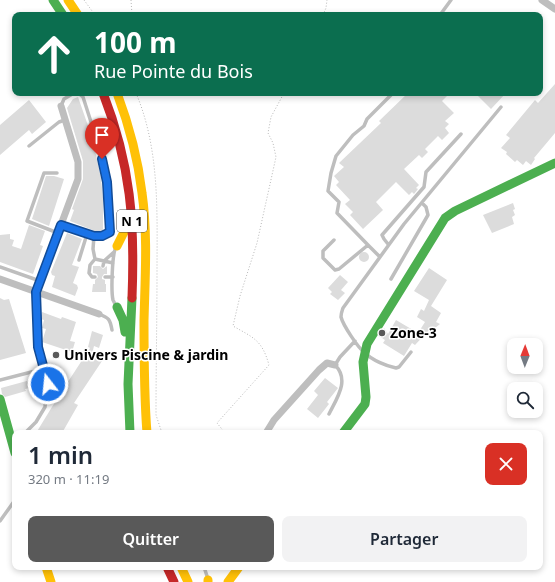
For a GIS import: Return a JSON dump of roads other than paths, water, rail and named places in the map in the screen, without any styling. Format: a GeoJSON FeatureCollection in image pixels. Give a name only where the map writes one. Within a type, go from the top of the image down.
{"type":"FeatureCollection","features":[{"type":"Feature","properties":{"kind":"main road"},"geometry":{"type":"LineString","coordinates":[[53,0],[61,12]]}},
{"type":"Feature","properties":{"kind":"main road"},"geometry":{"type":"LineString","coordinates":[[68,0],[76,12]]}},
{"type":"Feature","properties":{"kind":"main road"},"geometry":{"type":"LineString","coordinates":[[103,96],[114,137],[124,189],[126,210],[123,237],[115,249]]}},
{"type":"Feature","properties":{"kind":"main road","name":"N 1"},"geometry":{"type":"LineString","coordinates":[[103,96],[118,132],[130,194],[133,238],[128,353],[130,430]]}},
{"type":"Feature","properties":{"kind":"main road","name":"N 1"},"geometry":{"type":"LineString","coordinates":[[118,96],[131,134],[141,183],[144,207],[144,378],[147,430]]}},
{"type":"Feature","properties":{"kind":"main road"},"geometry":{"type":"LineString","coordinates":[[345,430],[365,404],[364,362],[366,349],[445,218],[455,211],[555,163]]}},
{"type":"Feature","properties":{"kind":"main road"},"geometry":{"type":"LineString","coordinates":[[117,307],[123,320],[128,353]]}},
{"type":"Feature","properties":{"kind":"main road"},"geometry":{"type":"LineString","coordinates":[[0,399],[12,437]]}},
{"type":"Feature","properties":{"kind":"main road"},"geometry":{"type":"LineString","coordinates":[[47,570],[51,582]]}},
{"type":"Feature","properties":{"kind":"main road"},"geometry":{"type":"LineString","coordinates":[[168,570],[174,582]]}},
{"type":"Feature","properties":{"kind":"main road"},"geometry":{"type":"LineString","coordinates":[[182,570],[188,582]]}},
{"type":"Feature","properties":{"kind":"main road"},"geometry":{"type":"LineString","coordinates":[[228,582],[237,570]]}},
{"type":"Feature","properties":{"kind":"street"},"geometry":{"type":"LineString","coordinates":[[542,0],[555,9]]}},
{"type":"Feature","properties":{"kind":"street"},"geometry":{"type":"LineString","coordinates":[[36,292],[78,179],[78,162],[61,106]]}},
{"type":"Feature","properties":{"kind":"street"},"geometry":{"type":"LineString","coordinates":[[61,225],[90,235],[102,236],[110,232]]}},
{"type":"Feature","properties":{"kind":"street"},"geometry":{"type":"LineString","coordinates":[[0,279],[99,314]]}},
{"type":"Feature","properties":{"kind":"street"},"geometry":{"type":"LineString","coordinates":[[268,430],[274,420],[319,370],[327,364],[335,365]]}},
{"type":"Feature","properties":{"kind":"lane"},"geometry":{"type":"LineString","coordinates":[[442,12],[451,0]]}},
{"type":"Feature","properties":{"kind":"lane"},"geometry":{"type":"LineString","coordinates":[[61,106],[64,99],[69,96]]}},
{"type":"Feature","properties":{"kind":"lane"},"geometry":{"type":"LineString","coordinates":[[82,96],[107,182],[110,232]]}},
{"type":"Feature","properties":{"kind":"lane"},"geometry":{"type":"LineString","coordinates":[[379,256],[337,212],[339,202],[328,191],[336,156],[390,96]]}},
{"type":"Feature","properties":{"kind":"lane"},"geometry":{"type":"LineString","coordinates":[[411,352],[399,367],[396,368],[372,358],[366,349],[355,341],[342,321],[341,313],[388,244],[502,107]]}},
{"type":"Feature","properties":{"kind":"lane"},"geometry":{"type":"LineString","coordinates":[[29,146],[59,122],[65,120]]}},
{"type":"Feature","properties":{"kind":"lane"},"geometry":{"type":"LineString","coordinates":[[388,244],[382,234],[424,187],[426,172],[461,134]]}},
{"type":"Feature","properties":{"kind":"lane"},"geometry":{"type":"LineString","coordinates":[[57,173],[44,173],[27,221],[58,233]]}},
{"type":"Feature","properties":{"kind":"lane"},"geometry":{"type":"LineString","coordinates":[[391,279],[428,215],[426,207],[422,203]]}},
{"type":"Feature","properties":{"kind":"lane"},"geometry":{"type":"LineString","coordinates":[[90,235],[95,260]]}},
{"type":"Feature","properties":{"kind":"lane"},"geometry":{"type":"LineString","coordinates":[[79,260],[90,235]]}},
{"type":"Feature","properties":{"kind":"lane"},"geometry":{"type":"LineString","coordinates":[[334,240],[323,251],[323,258],[336,270],[368,245]]}},
{"type":"Feature","properties":{"kind":"lane"},"geometry":{"type":"LineString","coordinates":[[103,266],[104,261],[115,249]]}},
{"type":"Feature","properties":{"kind":"lane"},"geometry":{"type":"LineString","coordinates":[[115,249],[113,278],[114,300],[117,307]]}},
{"type":"Feature","properties":{"kind":"lane"},"geometry":{"type":"LineString","coordinates":[[95,260],[113,263]]}},
{"type":"Feature","properties":{"kind":"lane"},"geometry":{"type":"LineString","coordinates":[[95,260],[90,265],[89,273],[92,277],[95,277]]}},
{"type":"Feature","properties":{"kind":"lane"},"geometry":{"type":"LineString","coordinates":[[0,268],[40,281]]}},
{"type":"Feature","properties":{"kind":"lane"},"geometry":{"type":"LineString","coordinates":[[105,277],[113,278]]}},
{"type":"Feature","properties":{"kind":"lane"},"geometry":{"type":"LineString","coordinates":[[28,430],[36,422],[45,407],[48,384],[38,347],[36,292]]}},
{"type":"Feature","properties":{"kind":"lane"},"geometry":{"type":"LineString","coordinates":[[99,314],[107,318],[110,322],[112,330]]}},
{"type":"Feature","properties":{"kind":"lane"},"geometry":{"type":"LineString","coordinates":[[329,414],[342,386],[340,370],[335,365],[340,356],[355,341]]}},
{"type":"Feature","properties":{"kind":"lane"},"geometry":{"type":"LineString","coordinates":[[0,380],[43,369]]}},
{"type":"Feature","properties":{"kind":"lane"},"geometry":{"type":"LineString","coordinates":[[0,521],[12,504]]}},
{"type":"Feature","properties":{"kind":"lane"},"geometry":{"type":"LineString","coordinates":[[205,570],[208,581]]}},
{"type":"Feature","properties":{"kind":"place","name":"Zone-3"},"geometry":{"type":"Point","coordinates":[382,333]}},
{"type":"Feature","properties":{"kind":"place","name":"Univers Piscine & jardin"},"geometry":{"type":"Point","coordinates":[56,355]}}]}
